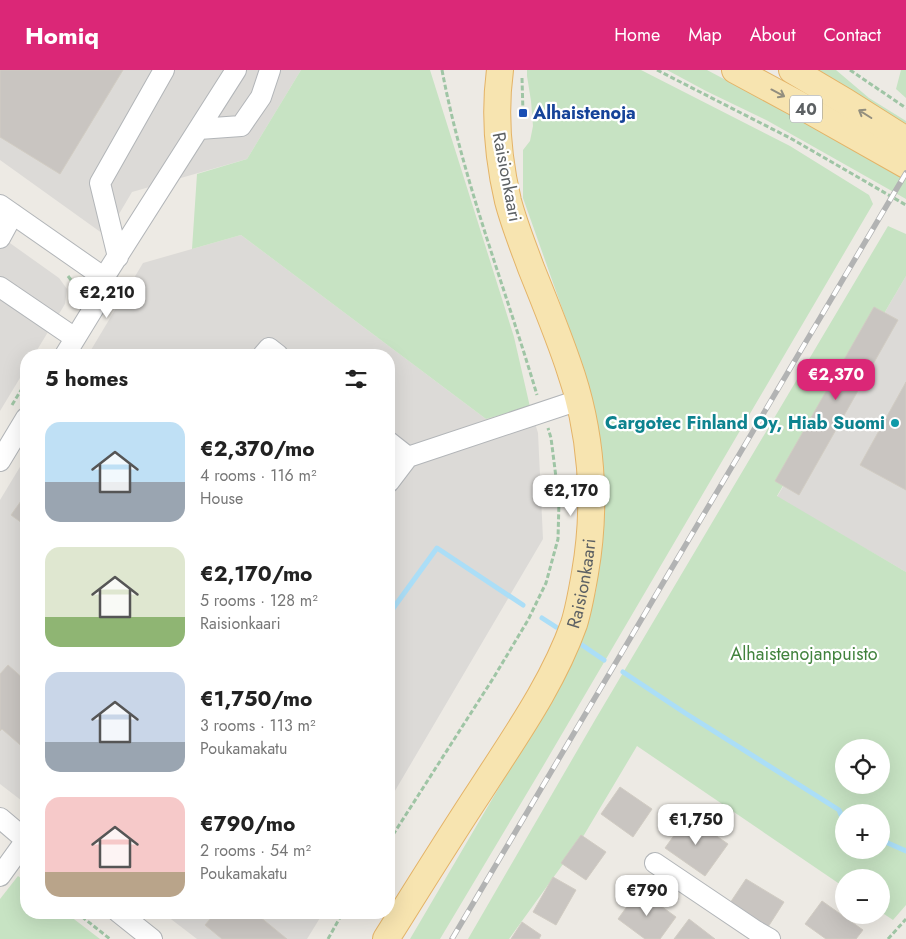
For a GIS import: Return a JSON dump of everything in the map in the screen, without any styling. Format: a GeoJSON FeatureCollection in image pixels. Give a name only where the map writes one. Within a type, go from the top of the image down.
{"type":"FeatureCollection","features":[{"type":"Feature","properties":{"kind":"main road","name":"Raisionkaari"},"geometry":{"type":"LineString","coordinates":[[386,939],[536,704],[564,649],[574,622],[589,554],[592,525],[587,439],[579,400],[569,366],[508,201],[500,163],[497,136],[500,70]]}},
{"type":"Feature","properties":{"kind":"main road","name":"40"},"geometry":{"type":"LineString","coordinates":[[735,70],[906,164]]}},
{"type":"Feature","properties":{"kind":"main road","name":"40"},"geometry":{"type":"LineString","coordinates":[[792,70],[906,140]]}},
{"type":"Feature","properties":{"kind":"street"},"geometry":{"type":"LineString","coordinates":[[118,257],[100,183],[164,70]]}},
{"type":"Feature","properties":{"kind":"street"},"geometry":{"type":"LineString","coordinates":[[69,349],[95,306],[97,279],[118,257],[236,70]]}},
{"type":"Feature","properties":{"kind":"street"},"geometry":{"type":"LineString","coordinates":[[199,129],[241,126],[261,97],[270,70]]}},
{"type":"Feature","properties":{"kind":"street"},"geometry":{"type":"LineString","coordinates":[[0,238],[7,209],[97,279]]}},
{"type":"Feature","properties":{"kind":"street"},"geometry":{"type":"LineString","coordinates":[[0,287],[75,338]]}},
{"type":"Feature","properties":{"kind":"street"},"geometry":{"type":"LineString","coordinates":[[395,474],[408,458],[579,400]]}},
{"type":"Feature","properties":{"kind":"street"},"geometry":{"type":"LineString","coordinates":[[0,461],[5,440],[20,424]]}},
{"type":"Feature","properties":{"kind":"street"},"geometry":{"type":"LineString","coordinates":[[395,447],[408,458]]}},
{"type":"Feature","properties":{"kind":"street"},"geometry":{"type":"LineString","coordinates":[[0,818],[20,835]]}},
{"type":"Feature","properties":{"kind":"street"},"geometry":{"type":"LineString","coordinates":[[0,876],[20,848]]}},
{"type":"Feature","properties":{"kind":"street"},"geometry":{"type":"LineString","coordinates":[[656,863],[770,939]]}},
{"type":"Feature","properties":{"kind":"street"},"geometry":{"type":"LineString","coordinates":[[127,919],[152,939]]}},
{"type":"Feature","properties":{"kind":"path"},"geometry":{"type":"LineString","coordinates":[[395,832],[494,677],[528,620],[546,583],[558,539],[558,501],[551,438],[499,278],[463,158],[450,110],[442,70]]}},
{"type":"Feature","properties":{"kind":"path"},"geometry":{"type":"LineString","coordinates":[[522,70],[523,113]]}},
{"type":"Feature","properties":{"kind":"path"},"geometry":{"type":"LineString","coordinates":[[657,70],[790,138],[906,205]]}},
{"type":"Feature","properties":{"kind":"path"},"geometry":{"type":"LineString","coordinates":[[850,70],[906,108]]}},
{"type":"Feature","properties":{"kind":"path"},"geometry":{"type":"LineString","coordinates":[[85,919],[110,939]]}},
{"type":"Feature","properties":{"kind":"path"},"geometry":{"type":"LineString","coordinates":[[328,939],[339,919]]}},
{"type":"Feature","properties":{"kind":"path"},"geometry":{"type":"LineString","coordinates":[[888,939],[906,919]]}},
{"type":"Feature","properties":{"kind":"shaded area"},"geometry":{"type":"Polygon","coordinates":[[[0,70],[301,70],[247,159],[132,192],[106,236],[0,160],[0,70]]]}},
{"type":"Feature","properties":{"kind":"shaded area"},"geometry":{"type":"Polygon","coordinates":[[[241,235],[393,349],[92,349],[143,263],[241,235]]]}},
{"type":"Feature","properties":{"kind":"shaded area"},"geometry":{"type":"Polygon","coordinates":[[[0,236],[59,278],[67,289],[65,304],[38,349],[20,349],[20,378],[0,411],[0,236]]]}},
{"type":"Feature","properties":{"kind":"shaded area"},"geometry":{"type":"Polygon","coordinates":[[[906,276],[906,572],[777,497],[906,276]]]}},
{"type":"Feature","properties":{"kind":"shaded area"},"geometry":{"type":"Polygon","coordinates":[[[395,351],[486,419],[530,407],[538,433],[543,539],[395,791],[395,351]]]}},
{"type":"Feature","properties":{"kind":"shaded area"},"geometry":{"type":"Polygon","coordinates":[[[20,467],[20,799],[0,784],[0,500],[20,467]]]}},
{"type":"Feature","properties":{"kind":"shaded area"},"geometry":{"type":"Polygon","coordinates":[[[171,919],[319,919],[307,939],[197,939],[171,919]]]}},
{"type":"Feature","properties":{"kind":"green space"},"geometry":{"type":"Polygon","coordinates":[[[301,70],[430,70],[514,337],[530,407],[486,419],[241,235],[192,249],[197,174],[247,159],[301,70]]]}},
{"type":"Feature","properties":{"kind":"green space"},"geometry":{"type":"Polygon","coordinates":[[[527,70],[641,70],[790,146],[869,195],[873,204],[440,939],[410,939],[545,709],[574,655],[596,591],[604,516],[601,443],[585,373],[523,198],[523,150],[530,141],[533,126],[527,70]]]}},
{"type":"Feature","properties":{"kind":"green space"},"geometry":{"type":"Polygon","coordinates":[[[667,70],[707,70],[777,107],[906,179],[906,199],[768,121],[667,70]]]}},
{"type":"Feature","properties":{"kind":"green space"},"geometry":{"type":"Polygon","coordinates":[[[809,70],[836,70],[869,98],[906,121],[906,130],[809,70]]]}},
{"type":"Feature","properties":{"kind":"green space"},"geometry":{"type":"Polygon","coordinates":[[[901,70],[906,70],[906,98],[896,89],[901,70]]]}},
{"type":"Feature","properties":{"kind":"green space","name":"Alhaistenojanpuisto"},"geometry":{"type":"Polygon","coordinates":[[[888,226],[906,234],[906,276],[777,496],[906,572],[906,905],[893,920],[890,918],[890,869],[835,869],[835,881],[637,746],[584,835],[509,939],[468,939],[595,720],[888,226]]]}},
{"type":"Feature","properties":{"kind":"green space"},"geometry":{"type":"Polygon","coordinates":[[[18,876],[20,878],[20,919],[74,919],[100,939],[0,939],[0,899],[18,876]]]}},
{"type":"Feature","properties":{"kind":"building"},"geometry":{"type":"Polygon","coordinates":[[[0,70],[123,70],[60,174],[0,137],[0,70]]]}},
{"type":"Feature","properties":{"kind":"building"},"geometry":{"type":"Polygon","coordinates":[[[874,307],[898,320],[799,495],[775,481],[874,307]]]}},
{"type":"Feature","properties":{"kind":"building","name":"Cargotec Finland Oy, Hiab Suomi"},"geometry":{"type":"Polygon","coordinates":[[[906,382],[906,490],[860,465],[906,382]]]}},
{"type":"Feature","properties":{"kind":"building"},"geometry":{"type":"Polygon","coordinates":[[[20,502],[20,522],[11,515],[20,502]]]}},
{"type":"Feature","properties":{"kind":"building"},"geometry":{"type":"Polygon","coordinates":[[[8,665],[20,676],[20,745],[2,729],[0,731],[0,674],[8,665]]]}},
{"type":"Feature","properties":{"kind":"building"},"geometry":{"type":"Polygon","coordinates":[[[620,787],[652,809],[633,837],[601,814],[620,787]]]}},
{"type":"Feature","properties":{"kind":"building"},"geometry":{"type":"Polygon","coordinates":[[[688,816],[728,844],[705,876],[665,848],[688,816]]]}},
{"type":"Feature","properties":{"kind":"building"},"geometry":{"type":"Polygon","coordinates":[[[581,835],[606,852],[586,880],[561,863],[581,835]]]}},
{"type":"Feature","properties":{"kind":"building"},"geometry":{"type":"Polygon","coordinates":[[[553,877],[576,890],[556,925],[533,912],[553,877]]]}},
{"type":"Feature","properties":{"kind":"building"},"geometry":{"type":"Polygon","coordinates":[[[746,879],[784,902],[768,927],[730,903],[746,879]]]}},
{"type":"Feature","properties":{"kind":"building"},"geometry":{"type":"Polygon","coordinates":[[[639,890],[676,917],[660,939],[645,939],[618,919],[639,890]]]}},
{"type":"Feature","properties":{"kind":"building"},"geometry":{"type":"Polygon","coordinates":[[[822,901],[835,910],[835,924],[855,924],[863,930],[856,939],[826,939],[805,924],[822,901]]]}},
{"type":"Feature","properties":{"kind":"building"},"geometry":{"type":"Polygon","coordinates":[[[210,919],[263,919],[287,939],[222,939],[205,925],[210,919]]]}},
{"type":"Feature","properties":{"kind":"building"},"geometry":{"type":"Polygon","coordinates":[[[689,919],[715,939],[674,939],[689,919]]]}},
{"type":"Feature","properties":{"kind":"building"},"geometry":{"type":"Polygon","coordinates":[[[522,922],[541,935],[539,939],[511,939],[522,922]]]}},
{"type":"Feature","properties":{"kind":"waterway"},"geometry":{"type":"LineString","coordinates":[[395,606],[437,548],[523,605]]}},
{"type":"Feature","properties":{"kind":"waterway"},"geometry":{"type":"LineString","coordinates":[[542,618],[556,627]]}},
{"type":"Feature","properties":{"kind":"waterway"},"geometry":{"type":"LineString","coordinates":[[582,645],[604,660]]}},
{"type":"Feature","properties":{"kind":"waterway"},"geometry":{"type":"LineString","coordinates":[[623,672],[835,807]]}},
{"type":"Feature","properties":{"kind":"waterway"},"geometry":{"type":"LineString","coordinates":[[890,844],[906,851]]}},
{"type":"Feature","properties":{"kind":"railway"},"geometry":{"type":"LineString","coordinates":[[452,939],[906,173]]}},
{"type":"Feature","properties":{"kind":"place","name":"Alhaistenoja"},"geometry":{"type":"Point","coordinates":[523,113]}},
{"type":"Feature","properties":{"kind":"place","name":"Cargotec Finland Oy, Hiab Suomi"},"geometry":{"type":"Point","coordinates":[895,423]}}]}
